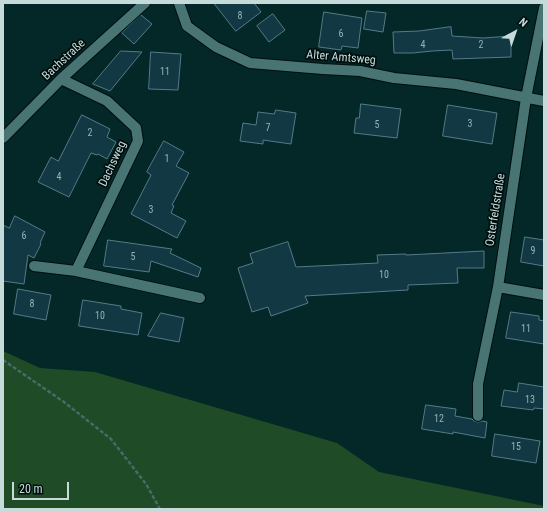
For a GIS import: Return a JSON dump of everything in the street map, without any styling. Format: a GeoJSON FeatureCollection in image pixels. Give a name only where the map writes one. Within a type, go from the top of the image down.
{"type":"FeatureCollection","features":[{"type":"Feature","properties":{"kind":"street","name":"Bachstraße"},"geometry":{"type":"LineString","coordinates":[[3,138],[61,79],[145,3]]}},
{"type":"Feature","properties":{"kind":"street","name":"Alter Amtsweg"},"geometry":{"type":"LineString","coordinates":[[179,3],[187,26],[216,47],[250,63],[360,71],[394,78],[456,84],[544,101]]}},
{"type":"Feature","properties":{"kind":"street","name":"Osterfeldstraße"},"geometry":{"type":"LineString","coordinates":[[478,416],[478,384],[498,287],[526,98],[544,8]]}},
{"type":"Feature","properties":{"kind":"street","name":"Dachsweg"},"geometry":{"type":"LineString","coordinates":[[61,79],[107,101],[136,128],[138,141],[76,271]]}},
{"type":"Feature","properties":{"kind":"street"},"geometry":{"type":"LineString","coordinates":[[34,266],[76,271],[200,298]]}},
{"type":"Feature","properties":{"kind":"street"},"geometry":{"type":"LineString","coordinates":[[498,287],[544,295]]}},
{"type":"Feature","properties":{"kind":"path"},"geometry":{"type":"LineString","coordinates":[[3,360],[64,402],[111,439],[146,484],[160,509]]}},
{"type":"Feature","properties":{"kind":"green space"},"geometry":{"type":"Polygon","coordinates":[[[3,351],[40,368],[95,372],[337,443],[379,472],[544,506],[544,509],[3,509],[3,351]]]}},
{"type":"Feature","properties":{"kind":"building"},"geometry":{"type":"Polygon","coordinates":[[[214,3],[254,3],[261,12],[236,31],[214,3]]]}},
{"type":"Feature","properties":{"kind":"building"},"geometry":{"type":"Polygon","coordinates":[[[367,11],[386,13],[383,32],[364,29],[367,11]]]}},
{"type":"Feature","properties":{"kind":"building"},"geometry":{"type":"Polygon","coordinates":[[[324,12],[362,18],[358,48],[342,46],[341,50],[319,47],[324,12]]]}},
{"type":"Feature","properties":{"kind":"building"},"geometry":{"type":"Polygon","coordinates":[[[273,14],[285,30],[269,42],[257,26],[273,14]]]}},
{"type":"Feature","properties":{"kind":"building"},"geometry":{"type":"Polygon","coordinates":[[[141,15],[152,24],[134,44],[122,33],[141,15]]]}},
{"type":"Feature","properties":{"kind":"building"},"geometry":{"type":"Polygon","coordinates":[[[451,27],[452,36],[483,38],[511,36],[511,57],[453,59],[452,50],[394,53],[393,32],[419,31],[451,27]]]}},
{"type":"Feature","properties":{"kind":"building"},"geometry":{"type":"Polygon","coordinates":[[[121,51],[142,52],[110,91],[93,84],[121,51]]]}},
{"type":"Feature","properties":{"kind":"building"},"geometry":{"type":"Polygon","coordinates":[[[151,52],[181,54],[178,90],[149,89],[151,52]]]}},
{"type":"Feature","properties":{"kind":"building"},"geometry":{"type":"Polygon","coordinates":[[[361,104],[401,109],[397,138],[354,133],[356,118],[359,118],[361,104]]]}},
{"type":"Feature","properties":{"kind":"building"},"geometry":{"type":"Polygon","coordinates":[[[448,105],[497,113],[492,144],[443,136],[448,105]]]}},
{"type":"Feature","properties":{"kind":"building"},"geometry":{"type":"Polygon","coordinates":[[[276,110],[296,113],[291,144],[263,140],[263,144],[240,141],[243,123],[256,125],[258,112],[274,114],[276,110]]]}},
{"type":"Feature","properties":{"kind":"building"},"geometry":{"type":"Polygon","coordinates":[[[82,115],[110,129],[107,137],[116,142],[107,159],[98,154],[91,153],[69,197],[38,182],[51,157],[58,161],[82,115]]]}},
{"type":"Feature","properties":{"kind":"building"},"geometry":{"type":"Polygon","coordinates":[[[164,141],[184,152],[176,166],[189,173],[172,205],[174,206],[171,213],[186,221],[177,238],[131,214],[151,175],[147,172],[164,141]]]}},
{"type":"Feature","properties":{"kind":"building"},"geometry":{"type":"Polygon","coordinates":[[[15,216],[45,232],[34,258],[28,255],[24,284],[3,281],[3,225],[9,228],[15,216]]]}},
{"type":"Feature","properties":{"kind":"building"},"geometry":{"type":"Polygon","coordinates":[[[525,237],[544,240],[544,266],[521,262],[525,237]]]}},
{"type":"Feature","properties":{"kind":"building"},"geometry":{"type":"Polygon","coordinates":[[[108,240],[172,249],[170,253],[201,268],[198,277],[151,261],[149,272],[104,266],[108,240]]]}},
{"type":"Feature","properties":{"kind":"building"},"geometry":{"type":"Polygon","coordinates":[[[288,242],[296,267],[378,263],[377,255],[484,251],[484,268],[457,268],[458,283],[408,285],[408,290],[305,296],[308,303],[271,316],[268,307],[252,312],[238,268],[253,263],[250,254],[288,242]]]}},
{"type":"Feature","properties":{"kind":"building"},"geometry":{"type":"Polygon","coordinates":[[[18,289],[51,295],[46,320],[14,314],[18,289]]]}},
{"type":"Feature","properties":{"kind":"building"},"geometry":{"type":"Polygon","coordinates":[[[83,300],[121,306],[121,309],[142,313],[138,335],[79,326],[83,300]]]}},
{"type":"Feature","properties":{"kind":"building"},"geometry":{"type":"Polygon","coordinates":[[[511,312],[539,316],[539,320],[544,321],[544,344],[506,338],[511,312]]]}},
{"type":"Feature","properties":{"kind":"building"},"geometry":{"type":"Polygon","coordinates":[[[161,313],[184,318],[179,342],[148,336],[161,313]]]}},
{"type":"Feature","properties":{"kind":"building"},"geometry":{"type":"Polygon","coordinates":[[[519,383],[544,387],[544,409],[534,408],[533,410],[501,406],[504,390],[517,392],[519,383]]]}},
{"type":"Feature","properties":{"kind":"building"},"geometry":{"type":"Polygon","coordinates":[[[426,405],[456,409],[455,416],[472,419],[478,422],[487,422],[485,438],[453,432],[453,434],[422,429],[426,405]]]}},
{"type":"Feature","properties":{"kind":"building"},"geometry":{"type":"Polygon","coordinates":[[[495,434],[540,441],[536,463],[492,456],[495,434]]]}}]}
